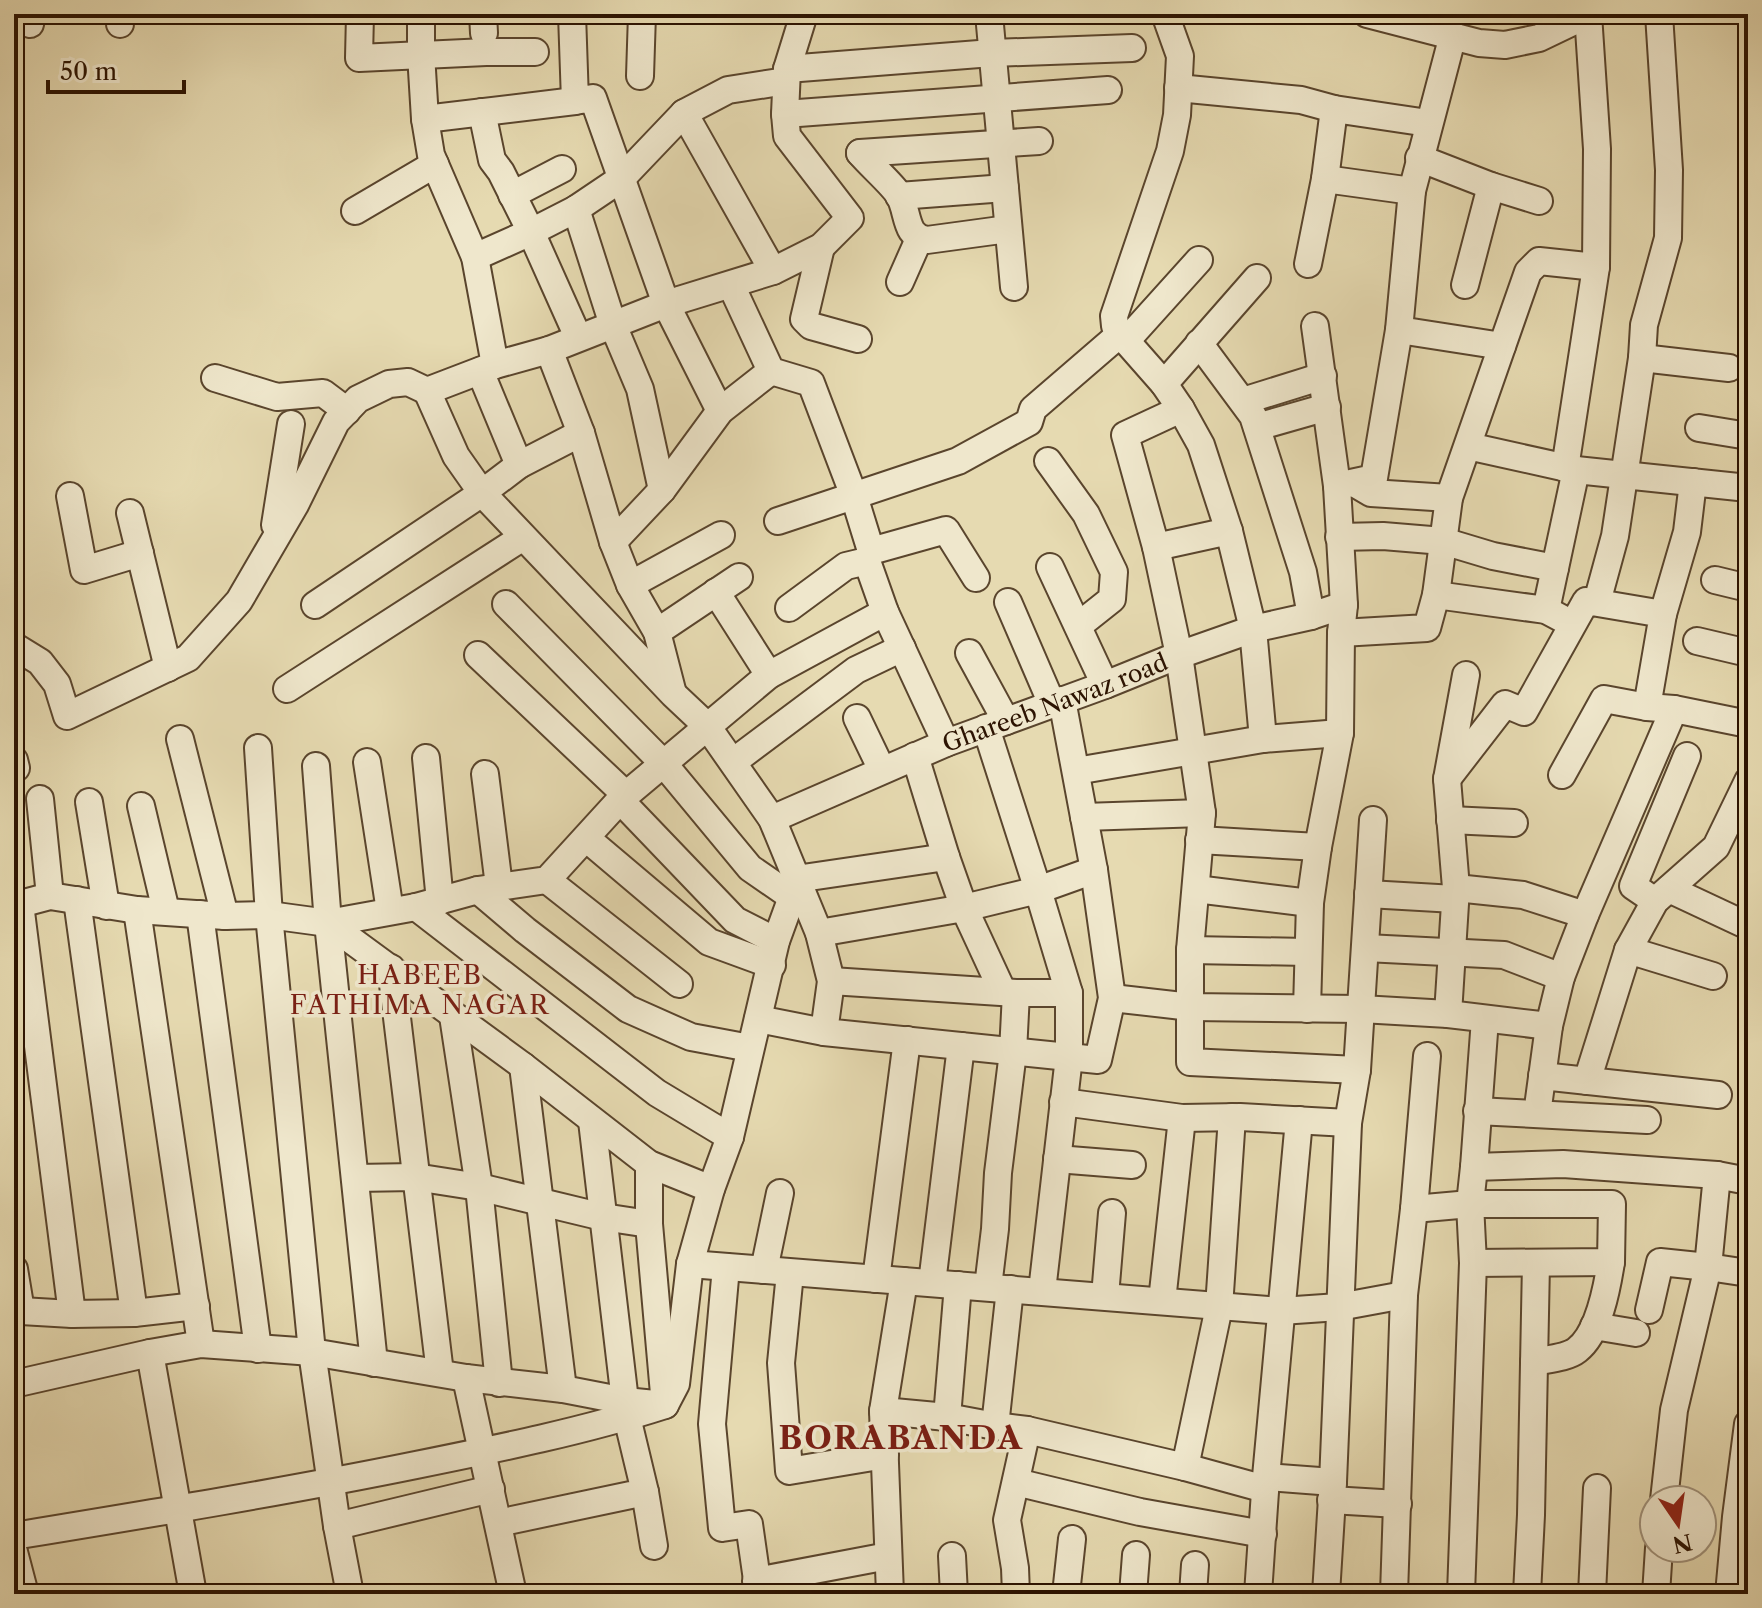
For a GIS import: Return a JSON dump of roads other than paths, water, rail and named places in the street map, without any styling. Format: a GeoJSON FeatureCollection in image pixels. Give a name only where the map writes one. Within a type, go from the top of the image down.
{"type":"FeatureCollection","features":[{"type":"Feature","properties":{"kind":"street"},"geometry":{"type":"LineString","coordinates":[[360,14],[359,58],[535,52]]}},
{"type":"Feature","properties":{"kind":"street"},"geometry":{"type":"LineString","coordinates":[[421,14],[425,119],[431,155],[475,257],[488,368],[519,465]]}},
{"type":"Feature","properties":{"kind":"street"},"geometry":{"type":"LineString","coordinates":[[572,14],[575,101]]}},
{"type":"Feature","properties":{"kind":"street"},"geometry":{"type":"LineString","coordinates":[[640,76],[642,14]]}},
{"type":"Feature","properties":{"kind":"street"},"geometry":{"type":"LineString","coordinates":[[427,391],[549,350],[666,304],[773,271],[821,247],[850,218],[787,136],[786,75],[804,14]]}},
{"type":"Feature","properties":{"kind":"street"},"geometry":{"type":"LineString","coordinates":[[989,14],[1014,287]]}},
{"type":"Feature","properties":{"kind":"street"},"geometry":{"type":"LineString","coordinates":[[1165,14],[1180,56],[1177,115],[1170,151],[1114,316],[1115,326],[1164,384],[1201,445],[1229,531],[1253,629],[1263,739]]}},
{"type":"Feature","properties":{"kind":"street"},"geometry":{"type":"LineString","coordinates":[[1367,14],[1479,43],[1505,45],[1540,26],[1588,14],[1597,149],[1596,267],[1570,469],[1546,610]]}},
{"type":"Feature","properties":{"kind":"street"},"geometry":{"type":"LineString","coordinates":[[1597,602],[1615,536],[1647,312],[1668,238],[1669,170],[1659,14]]}},
{"type":"Feature","properties":{"kind":"street"},"geometry":{"type":"LineString","coordinates":[[1346,484],[1374,478],[1399,330],[1412,191],[1453,35]]}},
{"type":"Feature","properties":{"kind":"street"},"geometry":{"type":"LineString","coordinates":[[475,257],[576,209],[622,178],[684,113],[728,90],[786,75],[992,53],[1132,48]]}},
{"type":"Feature","properties":{"kind":"street"},"geometry":{"type":"LineString","coordinates":[[1178,88],[1301,100],[1334,109],[1428,123]]}},
{"type":"Feature","properties":{"kind":"street"},"geometry":{"type":"LineString","coordinates":[[785,114],[1108,90]]}},
{"type":"Feature","properties":{"kind":"street"},"geometry":{"type":"LineString","coordinates":[[425,119],[593,98],[666,304],[720,411]]}},
{"type":"Feature","properties":{"kind":"street"},"geometry":{"type":"LineString","coordinates":[[1308,264],[1325,179],[1334,109]]}},
{"type":"Feature","properties":{"kind":"street"},"geometry":{"type":"LineString","coordinates":[[482,112],[492,160],[531,232],[578,337]]}},
{"type":"Feature","properties":{"kind":"street"},"geometry":{"type":"LineString","coordinates":[[684,113],[773,271]]}},
{"type":"Feature","properties":{"kind":"street"},"geometry":{"type":"LineString","coordinates":[[1008,229],[919,239],[910,230],[899,196],[860,153],[1039,141]]}},
{"type":"Feature","properties":{"kind":"street"},"geometry":{"type":"LineString","coordinates":[[1419,158],[1539,201]]}},
{"type":"Feature","properties":{"kind":"street"},"geometry":{"type":"LineString","coordinates":[[355,211],[435,164]]}},
{"type":"Feature","properties":{"kind":"street"},"geometry":{"type":"LineString","coordinates":[[512,195],[562,169]]}},
{"type":"Feature","properties":{"kind":"street"},"geometry":{"type":"LineString","coordinates":[[1325,179],[1412,191]]}},
{"type":"Feature","properties":{"kind":"street"},"geometry":{"type":"LineString","coordinates":[[1465,285],[1491,186]]}},
{"type":"Feature","properties":{"kind":"street"},"geometry":{"type":"LineString","coordinates":[[899,196],[1005,188]]}},
{"type":"Feature","properties":{"kind":"street"},"geometry":{"type":"LineString","coordinates":[[576,209],[613,325],[640,389],[662,490]]}},
{"type":"Feature","properties":{"kind":"street"},"geometry":{"type":"LineString","coordinates":[[900,282],[919,239]]}},
{"type":"Feature","properties":{"kind":"street"},"geometry":{"type":"LineString","coordinates":[[821,247],[804,319],[811,326],[858,339]]}},
{"type":"Feature","properties":{"kind":"street"},"geometry":{"type":"LineString","coordinates":[[778,521],[958,461],[1029,422],[1033,409],[1123,338],[1199,260]]}},
{"type":"Feature","properties":{"kind":"street"},"geometry":{"type":"LineString","coordinates":[[1341,633],[1427,628],[1436,595],[1449,498],[1528,272],[1539,261],[1596,267]]}},
{"type":"Feature","properties":{"kind":"street"},"geometry":{"type":"LineString","coordinates":[[1164,384],[1257,278]]}},
{"type":"Feature","properties":{"kind":"street"},"geometry":{"type":"LineString","coordinates":[[731,285],[771,371],[811,383],[854,496],[885,612],[946,743]]}},
{"type":"Feature","properties":{"kind":"street"},"geometry":{"type":"LineString","coordinates":[[1307,1009],[1310,903],[1340,733],[1344,605],[1339,537],[1346,484],[1327,407],[1315,326]]}},
{"type":"Feature","properties":{"kind":"street"},"geometry":{"type":"LineString","coordinates":[[1399,330],[1502,346]]}},
{"type":"Feature","properties":{"kind":"street"},"geometry":{"type":"LineString","coordinates":[[1199,343],[1253,416],[1303,572],[1311,616]]}},
{"type":"Feature","properties":{"kind":"street"},"geometry":{"type":"LineString","coordinates":[[549,350],[581,433],[613,542],[630,585],[657,632],[673,694]]}},
{"type":"Feature","properties":{"kind":"street"},"geometry":{"type":"LineString","coordinates":[[1642,358],[1729,368]]}},
{"type":"Feature","properties":{"kind":"street"},"geometry":{"type":"LineString","coordinates":[[613,542],[662,490],[720,411],[771,371]]}},
{"type":"Feature","properties":{"kind":"street"},"geometry":{"type":"LineString","coordinates":[[1243,401],[1323,376]]}},
{"type":"Feature","properties":{"kind":"street"},"geometry":{"type":"LineString","coordinates":[[215,378],[277,397],[323,393],[347,411]]}},
{"type":"Feature","properties":{"kind":"street"},"geometry":{"type":"LineString","coordinates":[[14,646],[40,662],[57,684],[67,716],[188,658],[239,601],[295,505],[336,422],[358,399],[389,384],[408,382],[427,391],[456,456],[482,493],[707,726],[772,819],[796,888],[819,933],[831,981],[824,1032]]}},
{"type":"Feature","properties":{"kind":"street"},"geometry":{"type":"LineString","coordinates":[[1257,427],[1327,407]]}},
{"type":"Feature","properties":{"kind":"street"},"geometry":{"type":"LineString","coordinates":[[1181,409],[1125,435],[1156,547],[1179,655],[1202,813],[1190,950],[1190,1062],[1357,1070]]}},
{"type":"Feature","properties":{"kind":"street"},"geometry":{"type":"LineString","coordinates":[[274,541],[291,424]]}},
{"type":"Feature","properties":{"kind":"street"},"geometry":{"type":"LineString","coordinates":[[1699,428],[1748,436]]}},
{"type":"Feature","properties":{"kind":"street"},"geometry":{"type":"LineString","coordinates":[[315,605],[519,465],[581,433]]}},
{"type":"Feature","properties":{"kind":"street"},"geometry":{"type":"LineString","coordinates":[[1468,446],[1570,469],[1748,488]]}},
{"type":"Feature","properties":{"kind":"street"},"geometry":{"type":"LineString","coordinates":[[1048,461],[1086,514],[1114,572],[1112,599],[1078,626]]}},
{"type":"Feature","properties":{"kind":"street"},"geometry":{"type":"LineString","coordinates":[[1647,707],[1663,614],[1687,532],[1693,482]]}},
{"type":"Feature","properties":{"kind":"street"},"geometry":{"type":"LineString","coordinates":[[1346,484],[1371,493],[1449,498]]}},
{"type":"Feature","properties":{"kind":"street"},"geometry":{"type":"LineString","coordinates":[[70,496],[84,570],[140,553]]}},
{"type":"Feature","properties":{"kind":"street"},"geometry":{"type":"LineString","coordinates":[[130,513],[168,668]]}},
{"type":"Feature","properties":{"kind":"street"},"geometry":{"type":"LineString","coordinates":[[789,608],[846,566],[946,530],[976,578]]}},
{"type":"Feature","properties":{"kind":"street"},"geometry":{"type":"LineString","coordinates":[[1156,547],[1229,531]]}},
{"type":"Feature","properties":{"kind":"street"},"geometry":{"type":"LineString","coordinates":[[630,585],[721,535]]}},
{"type":"Feature","properties":{"kind":"street"},"geometry":{"type":"LineString","coordinates":[[1339,537],[1383,536],[1443,541],[1493,556],[1555,568]]}},
{"type":"Feature","properties":{"kind":"street"},"geometry":{"type":"LineString","coordinates":[[287,689],[523,537]]}},
{"type":"Feature","properties":{"kind":"street"},"geometry":{"type":"LineString","coordinates":[[1050,567],[1105,685]]}},
{"type":"Feature","properties":{"kind":"street"},"geometry":{"type":"LineString","coordinates":[[657,632],[739,577]]}},
{"type":"Feature","properties":{"kind":"street"},"geometry":{"type":"LineString","coordinates":[[1715,580],[1748,588]]}},
{"type":"Feature","properties":{"kind":"street"},"geometry":{"type":"LineString","coordinates":[[716,592],[769,675]]}},
{"type":"Feature","properties":{"kind":"street"},"geometry":{"type":"LineString","coordinates":[[1436,595],[1546,610],[1573,626]]}},
{"type":"Feature","properties":{"kind":"street"},"geometry":{"type":"LineString","coordinates":[[1447,779],[1505,704],[1524,712],[1586,601],[1663,614]]}},
{"type":"Feature","properties":{"kind":"street"},"geometry":{"type":"LineString","coordinates":[[758,1019],[824,1032],[1098,1060],[1112,998],[1076,771],[1057,702],[1008,602]]}},
{"type":"Feature","properties":{"kind":"street"},"geometry":{"type":"LineString","coordinates":[[506,604],[663,763],[750,868],[796,888],[946,857]]}},
{"type":"Feature","properties":{"kind":"street","name":"Ghareeb Nawaz road"},"geometry":{"type":"LineString","coordinates":[[772,819],[946,743],[1179,655],[1253,629],[1344,605]]}},
{"type":"Feature","properties":{"kind":"street"},"geometry":{"type":"LineString","coordinates":[[72,1314],[17,904],[50,896],[137,910],[269,915],[328,923],[428,904],[489,888],[547,880],[623,798],[769,675],[885,612]]}},
{"type":"Feature","properties":{"kind":"street"},"geometry":{"type":"LineString","coordinates":[[1697,641],[1748,653]]}},
{"type":"Feature","properties":{"kind":"street"},"geometry":{"type":"LineString","coordinates":[[733,762],[856,670],[902,648]]}},
{"type":"Feature","properties":{"kind":"street"},"geometry":{"type":"LineString","coordinates":[[969,653],[996,725],[1038,890],[1069,993],[1069,1057],[1042,1291]]}},
{"type":"Feature","properties":{"kind":"street"},"geometry":{"type":"LineString","coordinates":[[478,655],[623,798],[735,920],[774,953]]}},
{"type":"Feature","properties":{"kind":"street"},"geometry":{"type":"LineString","coordinates":[[1448,1014],[1456,894],[1447,779],[1466,675]]}},
{"type":"Feature","properties":{"kind":"street"},"geometry":{"type":"LineString","coordinates":[[1562,775],[1604,699],[1748,724]]}},
{"type":"Feature","properties":{"kind":"street"},"geometry":{"type":"LineString","coordinates":[[1537,1114],[1549,1026],[1561,977],[1674,709]]}},
{"type":"Feature","properties":{"kind":"street"},"geometry":{"type":"LineString","coordinates":[[857,718],[882,770]]}},
{"type":"Feature","properties":{"kind":"street"},"geometry":{"type":"LineString","coordinates":[[1076,771],[1263,739],[1340,733]]}},
{"type":"Feature","properties":{"kind":"street"},"geometry":{"type":"LineString","coordinates":[[180,739],[213,915],[258,1349]]}},
{"type":"Feature","properties":{"kind":"street"},"geometry":{"type":"LineString","coordinates":[[258,748],[269,915],[312,1352],[350,1594]]}},
{"type":"Feature","properties":{"kind":"street"},"geometry":{"type":"LineString","coordinates":[[915,756],[964,908],[1009,992],[1013,1051],[998,1173],[995,1229],[999,1288],[995,1426]]}},
{"type":"Feature","properties":{"kind":"street"},"geometry":{"type":"LineString","coordinates":[[1687,756],[1633,886],[1748,926]]}},
{"type":"Feature","properties":{"kind":"street"},"geometry":{"type":"LineString","coordinates":[[426,758],[428,904],[657,1093],[730,1137]]}},
{"type":"Feature","properties":{"kind":"street"},"geometry":{"type":"LineString","coordinates":[[367,762],[390,911]]}},
{"type":"Feature","properties":{"kind":"street"},"geometry":{"type":"LineString","coordinates":[[316,766],[328,923],[374,1363]]}},
{"type":"Feature","properties":{"kind":"street"},"geometry":{"type":"LineString","coordinates":[[485,774],[489,888],[525,930],[628,1009],[691,1037],[750,1048]]}},
{"type":"Feature","properties":{"kind":"street"},"geometry":{"type":"LineString","coordinates":[[1587,1081],[1628,950],[1662,895],[1716,847],[1748,781]]}},
{"type":"Feature","properties":{"kind":"street"},"geometry":{"type":"LineString","coordinates":[[40,799],[50,896]]}},
{"type":"Feature","properties":{"kind":"street"},"geometry":{"type":"LineString","coordinates":[[89,802],[106,906]]}},
{"type":"Feature","properties":{"kind":"street"},"geometry":{"type":"LineString","coordinates":[[141,806],[166,911]]}},
{"type":"Feature","properties":{"kind":"street"},"geometry":{"type":"LineString","coordinates":[[1084,817],[1202,813]]}},
{"type":"Feature","properties":{"kind":"street"},"geometry":{"type":"LineString","coordinates":[[1326,1594],[1348,1123],[1357,1070],[1373,820]]}},
{"type":"Feature","properties":{"kind":"street"},"geometry":{"type":"LineString","coordinates":[[1450,820],[1514,823]]}},
{"type":"Feature","properties":{"kind":"street"},"geometry":{"type":"LineString","coordinates":[[586,838],[709,942],[774,953]]}},
{"type":"Feature","properties":{"kind":"street"},"geometry":{"type":"LineString","coordinates":[[1199,840],[1318,847]]}},
{"type":"Feature","properties":{"kind":"street"},"geometry":{"type":"LineString","coordinates":[[819,933],[964,908],[1038,890],[1094,870]]}},
{"type":"Feature","properties":{"kind":"street"},"geometry":{"type":"LineString","coordinates":[[547,880],[679,984]]}},
{"type":"Feature","properties":{"kind":"street"},"geometry":{"type":"LineString","coordinates":[[665,1405],[676,1384],[690,1264],[711,1189],[730,1137],[774,953],[796,888]]}},
{"type":"Feature","properties":{"kind":"street"},"geometry":{"type":"LineString","coordinates":[[1196,889],[1310,903]]}},
{"type":"Feature","properties":{"kind":"street"},"geometry":{"type":"LineString","coordinates":[[1368,894],[1523,895],[1585,915]]}},
{"type":"Feature","properties":{"kind":"street"},"geometry":{"type":"LineString","coordinates":[[77,900],[134,1313]]}},
{"type":"Feature","properties":{"kind":"street"},"geometry":{"type":"LineString","coordinates":[[137,910],[201,1344]]}},
{"type":"Feature","properties":{"kind":"street"},"geometry":{"type":"LineString","coordinates":[[328,923],[523,1066],[649,1164],[711,1189]]}},
{"type":"Feature","properties":{"kind":"street"},"geometry":{"type":"LineString","coordinates":[[1366,948],[1504,955],[1561,977]]}},
{"type":"Feature","properties":{"kind":"street"},"geometry":{"type":"LineString","coordinates":[[1190,950],[1308,952]]}},
{"type":"Feature","properties":{"kind":"street"},"geometry":{"type":"LineString","coordinates":[[1628,950],[1713,976]]}},
{"type":"Feature","properties":{"kind":"street"},"geometry":{"type":"LineString","coordinates":[[391,968],[440,1373]]}},
{"type":"Feature","properties":{"kind":"street"},"geometry":{"type":"LineString","coordinates":[[831,981],[1069,993]]}},
{"type":"Feature","properties":{"kind":"street"},"geometry":{"type":"LineString","coordinates":[[1112,998],[1191,1007],[1361,1009],[1448,1014],[1549,1026]]}},
{"type":"Feature","properties":{"kind":"street"},"geometry":{"type":"LineString","coordinates":[[453,1016],[479,1187],[499,1383]]}},
{"type":"Feature","properties":{"kind":"street"},"geometry":{"type":"LineString","coordinates":[[1461,1594],[1473,1263],[1470,1204],[1485,1019]]}},
{"type":"Feature","properties":{"kind":"street"},"geometry":{"type":"LineString","coordinates":[[876,1279],[907,1040]]}},
{"type":"Feature","properties":{"kind":"street"},"geometry":{"type":"LineString","coordinates":[[932,1283],[961,1046]]}},
{"type":"Feature","properties":{"kind":"street"},"geometry":{"type":"LineString","coordinates":[[1394,1594],[1404,1295],[1427,1056]]}},
{"type":"Feature","properties":{"kind":"street"},"geometry":{"type":"LineString","coordinates":[[523,1066],[563,1389]]}},
{"type":"Feature","properties":{"kind":"street"},"geometry":{"type":"LineString","coordinates":[[1542,1076],[1718,1095]]}},
{"type":"Feature","properties":{"kind":"street"},"geometry":{"type":"LineString","coordinates":[[1063,1102],[1182,1118],[1232,1117],[1348,1123]]}},
{"type":"Feature","properties":{"kind":"street"},"geometry":{"type":"LineString","coordinates":[[1477,1111],[1647,1120]]}},
{"type":"Feature","properties":{"kind":"street"},"geometry":{"type":"LineString","coordinates":[[1185,1467],[1219,1307],[1232,1117]]}},
{"type":"Feature","properties":{"kind":"street"},"geometry":{"type":"LineString","coordinates":[[1162,1301],[1182,1118]]}},
{"type":"Feature","properties":{"kind":"street"},"geometry":{"type":"LineString","coordinates":[[1258,1594],[1299,1120]]}},
{"type":"Feature","properties":{"kind":"street"},"geometry":{"type":"LineString","coordinates":[[592,1121],[626,1409],[654,1546]]}},
{"type":"Feature","properties":{"kind":"street"},"geometry":{"type":"LineString","coordinates":[[1057,1159],[1132,1165]]}},
{"type":"Feature","properties":{"kind":"street"},"geometry":{"type":"LineString","coordinates":[[649,1164],[649,1224],[665,1405]]}},
{"type":"Feature","properties":{"kind":"street"},"geometry":{"type":"LineString","coordinates":[[1474,1167],[1563,1164],[1717,1175],[1748,1181]]}},
{"type":"Feature","properties":{"kind":"street"},"geometry":{"type":"LineString","coordinates":[[1666,1484],[1674,1410],[1708,1267],[1717,1175]]}},
{"type":"Feature","properties":{"kind":"street"},"geometry":{"type":"LineString","coordinates":[[355,1178],[415,1177],[479,1187],[603,1217],[649,1224]]}},
{"type":"Feature","properties":{"kind":"street"},"geometry":{"type":"LineString","coordinates":[[780,1193],[777,1272],[789,1471],[885,1455]]}},
{"type":"Feature","properties":{"kind":"street"},"geometry":{"type":"LineString","coordinates":[[1414,1209],[1470,1204],[1612,1204],[1611,1262],[1605,1297],[1594,1326],[1577,1351],[1534,1362]]}},
{"type":"Feature","properties":{"kind":"street"},"geometry":{"type":"LineString","coordinates":[[1105,1296],[1112,1213]]}},
{"type":"Feature","properties":{"kind":"street"},"geometry":{"type":"LineString","coordinates":[[1473,1263],[1611,1262]]}},
{"type":"Feature","properties":{"kind":"street"},"geometry":{"type":"LineString","coordinates":[[1649,1310],[1660,1262],[1748,1273]]}},
{"type":"Feature","properties":{"kind":"street"},"geometry":{"type":"LineString","coordinates":[[1527,1594],[1536,1263]]}},
{"type":"Feature","properties":{"kind":"street"},"geometry":{"type":"LineString","coordinates":[[690,1264],[1281,1311],[1339,1307],[1404,1295]]}},
{"type":"Feature","properties":{"kind":"street"},"geometry":{"type":"LineString","coordinates":[[726,1267],[712,1424],[722,1528],[749,1524],[758,1588],[888,1556]]}},
{"type":"Feature","properties":{"kind":"street"},"geometry":{"type":"LineString","coordinates":[[14,1269],[18,1311],[134,1313],[196,1306]]}},
{"type":"Feature","properties":{"kind":"street"},"geometry":{"type":"LineString","coordinates":[[890,1594],[883,1411],[904,1281]]}},
{"type":"Feature","properties":{"kind":"street"},"geometry":{"type":"LineString","coordinates":[[947,1417],[958,1285]]}},
{"type":"Feature","properties":{"kind":"street"},"geometry":{"type":"LineString","coordinates":[[1594,1326],[1636,1333]]}},
{"type":"Feature","properties":{"kind":"street"},"geometry":{"type":"LineString","coordinates":[[14,1384],[201,1344],[312,1352],[499,1383],[563,1389],[626,1409]]}},
{"type":"Feature","properties":{"kind":"street"},"geometry":{"type":"LineString","coordinates":[[150,1353],[193,1594]]}},
{"type":"Feature","properties":{"kind":"street"},"geometry":{"type":"LineString","coordinates":[[466,1378],[513,1594]]}},
{"type":"Feature","properties":{"kind":"street"},"geometry":{"type":"LineString","coordinates":[[14,1536],[330,1482],[483,1452],[626,1409],[665,1405]]}},
{"type":"Feature","properties":{"kind":"street"},"geometry":{"type":"LineString","coordinates":[[883,1411],[947,1417],[1027,1430],[1185,1467],[1398,1504]]}},
{"type":"Feature","properties":{"kind":"street"},"geometry":{"type":"LineString","coordinates":[[1729,1594],[1748,1424]]}},
{"type":"Feature","properties":{"kind":"street"},"geometry":{"type":"LineString","coordinates":[[1016,1594],[1007,1520],[1027,1430]]}},
{"type":"Feature","properties":{"kind":"street"},"geometry":{"type":"LineString","coordinates":[[1016,1482],[1140,1512],[1263,1534]]}},
{"type":"Feature","properties":{"kind":"street"},"geometry":{"type":"LineString","coordinates":[[1592,1594],[1597,1488]]}},
{"type":"Feature","properties":{"kind":"street"},"geometry":{"type":"LineString","coordinates":[[337,1526],[491,1489]]}},
{"type":"Feature","properties":{"kind":"street"},"geometry":{"type":"LineString","coordinates":[[498,1523],[645,1492]]}},
{"type":"Feature","properties":{"kind":"street"},"geometry":{"type":"LineString","coordinates":[[1066,1594],[1072,1539]]}},
{"type":"Feature","properties":{"kind":"street"},"geometry":{"type":"LineString","coordinates":[[14,1552],[25,1594]]}},
{"type":"Feature","properties":{"kind":"street"},"geometry":{"type":"LineString","coordinates":[[1133,1594],[1136,1555]]}},
{"type":"Feature","properties":{"kind":"street"},"geometry":{"type":"LineString","coordinates":[[952,1556],[954,1594]]}},
{"type":"Feature","properties":{"kind":"street"},"geometry":{"type":"LineString","coordinates":[[1656,1594],[1658,1564]]}},
{"type":"Feature","properties":{"kind":"street"},"geometry":{"type":"LineString","coordinates":[[1193,1594],[1195,1565]]}},
{"type":"Feature","properties":{"kind":"district","name":"HABEEB FATHIMA NAGAR"},"geometry":{"type":"Point","coordinates":[420,990]}},
{"type":"Feature","properties":{"kind":"district","name":"BORABANDA"},"geometry":{"type":"Point","coordinates":[901,1437]}}]}
